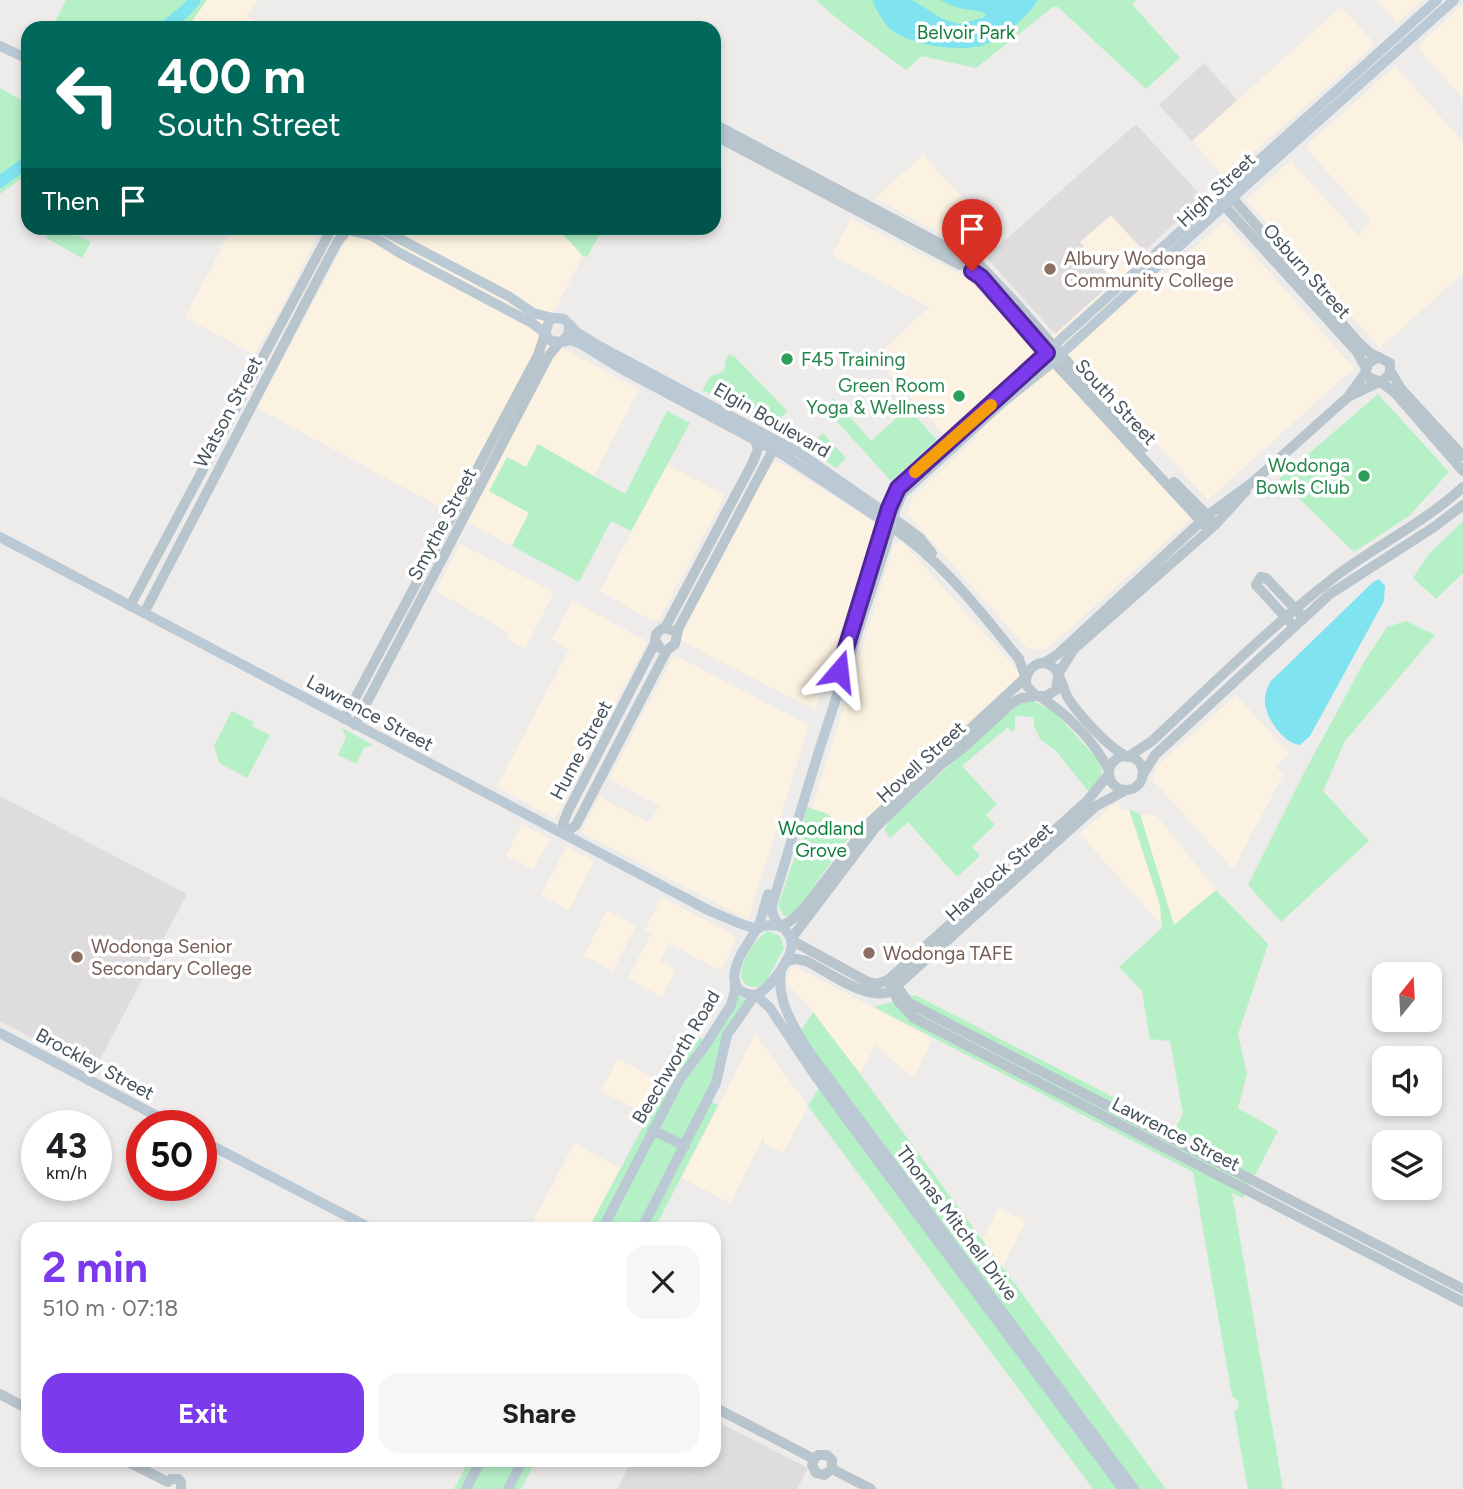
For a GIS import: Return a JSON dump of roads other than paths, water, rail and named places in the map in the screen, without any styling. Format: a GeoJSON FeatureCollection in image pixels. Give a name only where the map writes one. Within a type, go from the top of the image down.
{"type":"FeatureCollection","features":[{"type":"Feature","properties":{"kind":"main road","name":"High Street"},"geometry":{"type":"LineString","coordinates":[[757,929],[889,520],[910,485],[1225,198],[1437,0]]}},
{"type":"Feature","properties":{"kind":"main road","name":"High Street"},"geometry":{"type":"LineString","coordinates":[[1225,198],[1454,0]]}},
{"type":"Feature","properties":{"kind":"main road"},"geometry":{"type":"LineString","coordinates":[[0,46],[21,56]]}},
{"type":"Feature","properties":{"kind":"main road"},"geometry":{"type":"LineString","coordinates":[[371,235],[532,323],[551,341],[561,342],[568,335],[569,325],[562,318],[533,313],[510,297],[392,235]]}},
{"type":"Feature","properties":{"kind":"main road"},"geometry":{"type":"LineString","coordinates":[[545,334],[548,322],[553,318]]}},
{"type":"Feature","properties":{"kind":"main road","name":"Elgin Boulevard"},"geometry":{"type":"LineString","coordinates":[[569,325],[602,348],[805,456],[889,520]]}},
{"type":"Feature","properties":{"kind":"main road","name":"Elgin Boulevard"},"geometry":{"type":"LineString","coordinates":[[561,342],[571,340],[581,344],[620,368],[773,450],[889,520]]}},
{"type":"Feature","properties":{"kind":"main road","name":"High Street"},"geometry":{"type":"LineString","coordinates":[[780,926],[773,917],[772,907],[889,520]]}},
{"type":"Feature","properties":{"kind":"main road","name":"Lawrence Street"},"geometry":{"type":"LineString","coordinates":[[0,537],[725,918],[757,929]]}},
{"type":"Feature","properties":{"kind":"main road","name":"Lawrence Street"},"geometry":{"type":"LineString","coordinates":[[725,918],[743,934],[744,948]]}},
{"type":"Feature","properties":{"kind":"main road"},"geometry":{"type":"LineString","coordinates":[[780,926],[791,939],[791,949],[768,987],[756,995],[742,990],[734,978],[735,967],[757,929],[780,926]]}},
{"type":"Feature","properties":{"kind":"main road","name":"Thomas Mitchell Drive"},"geometry":{"type":"LineString","coordinates":[[784,963],[780,991],[791,1019],[852,1119]]}},
{"type":"Feature","properties":{"kind":"main road","name":"Beechworth Road"},"geometry":{"type":"LineString","coordinates":[[606,1222],[680,1079],[729,1009],[734,993],[734,978]]}},
{"type":"Feature","properties":{"kind":"main road","name":"Thomas Mitchell Drive"},"geometry":{"type":"LineString","coordinates":[[756,995],[773,1012],[951,1256],[989,1301],[1075,1414],[1123,1489]]}},
{"type":"Feature","properties":{"kind":"main road","name":"Beechworth Road"},"geometry":{"type":"LineString","coordinates":[[645,1222],[716,1083],[727,1035],[756,995]]}},
{"type":"Feature","properties":{"kind":"main road","name":"Brockley Street"},"geometry":{"type":"LineString","coordinates":[[0,1033],[146,1110]]}},
{"type":"Feature","properties":{"kind":"main road"},"geometry":{"type":"LineString","coordinates":[[652,1130],[685,1146]]}},
{"type":"Feature","properties":{"kind":"main road"},"geometry":{"type":"LineString","coordinates":[[217,1148],[358,1222]]}},
{"type":"Feature","properties":{"kind":"main road","name":"Thomas Mitchell Drive"},"geometry":{"type":"LineString","coordinates":[[1090,1437],[1134,1489]]}},
{"type":"Feature","properties":{"kind":"main road"},"geometry":{"type":"LineString","coordinates":[[466,1489],[477,1467]]}},
{"type":"Feature","properties":{"kind":"main road"},"geometry":{"type":"LineString","coordinates":[[508,1489],[519,1467]]}},
{"type":"Feature","properties":{"kind":"street"},"geometry":{"type":"LineString","coordinates":[[1392,41],[1399,49]]}},
{"type":"Feature","properties":{"kind":"street","name":"South Street"},"geometry":{"type":"LineString","coordinates":[[721,128],[805,178]]}},
{"type":"Feature","properties":{"kind":"street","name":"South Street"},"geometry":{"type":"LineString","coordinates":[[721,138],[805,178],[939,249],[981,277],[1209,523]]}},
{"type":"Feature","properties":{"kind":"street","name":"Osburn Street"},"geometry":{"type":"LineString","coordinates":[[1225,198],[1357,352],[1366,370]]}},
{"type":"Feature","properties":{"kind":"street","name":"Watson Street"},"geometry":{"type":"LineString","coordinates":[[130,606],[328,235]]}},
{"type":"Feature","properties":{"kind":"street","name":"Watson Street"},"geometry":{"type":"LineString","coordinates":[[144,613],[342,235]]}},
{"type":"Feature","properties":{"kind":"street","name":"Osburn Street"},"geometry":{"type":"LineString","coordinates":[[1264,243],[1360,344],[1379,356]]}},
{"type":"Feature","properties":{"kind":"street","name":"South Street"},"geometry":{"type":"LineString","coordinates":[[939,249],[967,255]]}},
{"type":"Feature","properties":{"kind":"street"},"geometry":{"type":"LineString","coordinates":[[967,255],[975,256],[979,264],[975,269],[964,267],[962,258],[967,255]]}},
{"type":"Feature","properties":{"kind":"street","name":"South Street"},"geometry":{"type":"LineString","coordinates":[[979,264],[1054,354],[1120,420],[1125,431]]}},
{"type":"Feature","properties":{"kind":"street"},"geometry":{"type":"LineString","coordinates":[[312,265],[322,271]]}},
{"type":"Feature","properties":{"kind":"street"},"geometry":{"type":"LineString","coordinates":[[292,302],[303,308]]}},
{"type":"Feature","properties":{"kind":"street","name":"Smythe Street"},"geometry":{"type":"LineString","coordinates":[[344,719],[540,351],[545,334]]}},
{"type":"Feature","properties":{"kind":"street","name":"Smythe Street"},"geometry":{"type":"LineString","coordinates":[[355,724],[549,355],[561,342]]}},
{"type":"Feature","properties":{"kind":"street"},"geometry":{"type":"LineString","coordinates":[[1291,622],[1155,755],[1137,786],[1126,790],[1113,785],[1101,756],[1063,714],[1028,689],[1026,677],[1031,667],[1057,655],[1209,523],[1348,397],[1370,360],[1379,356],[1390,363],[1391,372],[1402,390],[1463,456]]}},
{"type":"Feature","properties":{"kind":"street"},"geometry":{"type":"LineString","coordinates":[[1366,370],[1369,378],[1395,393],[1463,471]]}},
{"type":"Feature","properties":{"kind":"street"},"geometry":{"type":"LineString","coordinates":[[1348,397],[1388,378],[1391,372]]}},
{"type":"Feature","properties":{"kind":"street"},"geometry":{"type":"LineString","coordinates":[[521,385],[531,390]]}},
{"type":"Feature","properties":{"kind":"street"},"geometry":{"type":"LineString","coordinates":[[244,392],[256,397]]}},
{"type":"Feature","properties":{"kind":"street"},"geometry":{"type":"LineString","coordinates":[[234,411],[245,417]]}},
{"type":"Feature","properties":{"kind":"street"},"geometry":{"type":"LineString","coordinates":[[503,420],[513,425]]}},
{"type":"Feature","properties":{"kind":"street"},"geometry":{"type":"LineString","coordinates":[[223,433],[234,439]]}},
{"type":"Feature","properties":{"kind":"street"},"geometry":{"type":"LineString","coordinates":[[711,553],[699,589],[676,635],[675,644],[667,650],[660,649],[655,643],[656,634],[665,628],[738,503],[773,450],[769,436]]}},
{"type":"Feature","properties":{"kind":"street"},"geometry":{"type":"LineString","coordinates":[[738,503],[758,453],[755,440]]}},
{"type":"Feature","properties":{"kind":"street"},"geometry":{"type":"LineString","coordinates":[[1109,773],[1114,761],[1144,747],[1291,622],[1339,574],[1413,527],[1463,487]]}},
{"type":"Feature","properties":{"kind":"street"},"geometry":{"type":"LineString","coordinates":[[459,501],[471,507]]}},
{"type":"Feature","properties":{"kind":"street"},"geometry":{"type":"LineString","coordinates":[[1300,614],[1434,527],[1463,505]]}},
{"type":"Feature","properties":{"kind":"street","name":"Elgin Boulevard"},"geometry":{"type":"LineString","coordinates":[[889,520],[940,568],[997,632],[1022,664],[1026,677]]}},
{"type":"Feature","properties":{"kind":"street"},"geometry":{"type":"LineString","coordinates":[[447,525],[458,530]]}},
{"type":"Feature","properties":{"kind":"street"},"geometry":{"type":"LineString","coordinates":[[428,561],[439,566]]}},
{"type":"Feature","properties":{"kind":"street"},"geometry":{"type":"LineString","coordinates":[[1291,622],[1257,586],[1259,578],[1266,578],[1300,614]]}},
{"type":"Feature","properties":{"kind":"street"},"geometry":{"type":"LineString","coordinates":[[145,579],[158,586]]}},
{"type":"Feature","properties":{"kind":"street"},"geometry":{"type":"LineString","coordinates":[[689,584],[699,589]]}},
{"type":"Feature","properties":{"kind":"street"},"geometry":{"type":"LineString","coordinates":[[1038,696],[1049,695],[1055,691],[1058,675],[1071,652],[1119,603]]}},
{"type":"Feature","properties":{"kind":"street"},"geometry":{"type":"LineString","coordinates":[[665,628],[676,635]]}},
{"type":"Feature","properties":{"kind":"street","name":"Elgin Boulevard"},"geometry":{"type":"LineString","coordinates":[[997,632],[1022,653],[1043,663]]}},
{"type":"Feature","properties":{"kind":"street","name":"Hume Street"},"geometry":{"type":"LineString","coordinates":[[655,643],[568,811],[562,824],[564,834],[573,829],[580,817],[667,650]]}},
{"type":"Feature","properties":{"kind":"street"},"geometry":{"type":"LineString","coordinates":[[1043,663],[1051,666],[1072,704],[1111,748],[1140,764],[1142,776]]}},
{"type":"Feature","properties":{"kind":"street","name":"Hovell Street"},"geometry":{"type":"LineString","coordinates":[[961,744],[1026,677]]}},
{"type":"Feature","properties":{"kind":"street"},"geometry":{"type":"LineString","coordinates":[[366,678],[377,684]]}},
{"type":"Feature","properties":{"kind":"street"},"geometry":{"type":"LineString","coordinates":[[632,691],[643,696]]}},
{"type":"Feature","properties":{"kind":"street","name":"Hovell Street"},"geometry":{"type":"LineString","coordinates":[[780,926],[793,919],[805,907],[873,825],[937,764],[1012,703],[1021,698],[1038,696]]}},
{"type":"Feature","properties":{"kind":"street"},"geometry":{"type":"LineString","coordinates":[[1174,721],[1182,730]]}},
{"type":"Feature","properties":{"kind":"street"},"geometry":{"type":"LineString","coordinates":[[596,760],[607,766]]}},
{"type":"Feature","properties":{"kind":"street","name":"Havelock Street"},"geometry":{"type":"LineString","coordinates":[[892,986],[1017,862],[1087,801],[1109,773]]}},
{"type":"Feature","properties":{"kind":"street","name":"Havelock Street"},"geometry":{"type":"LineString","coordinates":[[892,986],[1027,871],[1100,803],[1126,790]]}},
{"type":"Feature","properties":{"kind":"street"},"geometry":{"type":"LineString","coordinates":[[568,811],[580,817]]}},
{"type":"Feature","properties":{"kind":"street","name":"Hovell Street"},"geometry":{"type":"LineString","coordinates":[[791,939],[873,825]]}},
{"type":"Feature","properties":{"kind":"street"},"geometry":{"type":"LineString","coordinates":[[1017,862],[1027,871]]}},
{"type":"Feature","properties":{"kind":"street"},"geometry":{"type":"LineString","coordinates":[[791,939],[868,982],[892,986]]}},
{"type":"Feature","properties":{"kind":"street"},"geometry":{"type":"LineString","coordinates":[[812,952],[817,967]]}},
{"type":"Feature","properties":{"kind":"street"},"geometry":{"type":"LineString","coordinates":[[784,963],[801,960],[861,990],[876,994],[892,986]]}},
{"type":"Feature","properties":{"kind":"street","name":"Lawrence Street"},"geometry":{"type":"LineString","coordinates":[[892,986],[912,1004],[1194,1150],[1463,1302]]}},
{"type":"Feature","properties":{"kind":"street","name":"Lawrence Street"},"geometry":{"type":"LineString","coordinates":[[892,986],[910,1016],[1189,1161],[1463,1289]]}},
{"type":"Feature","properties":{"kind":"street"},"geometry":{"type":"LineString","coordinates":[[995,1060],[1000,1050]]}},
{"type":"Feature","properties":{"kind":"street"},"geometry":{"type":"LineString","coordinates":[[1189,1161],[1194,1150]]}},
{"type":"Feature","properties":{"kind":"street"},"geometry":{"type":"LineString","coordinates":[[1417,1278],[1422,1268]]}},
{"type":"Feature","properties":{"kind":"street"},"geometry":{"type":"LineString","coordinates":[[0,1394],[21,1405]]}},
{"type":"Feature","properties":{"kind":"street"},"geometry":{"type":"LineString","coordinates":[[721,1411],[814,1459],[812,1465],[816,1473],[827,1474],[832,1469],[871,1489]]}},
{"type":"Feature","properties":{"kind":"street"},"geometry":{"type":"LineString","coordinates":[[136,1467],[168,1486],[172,1479],[178,1479],[181,1489]]}},
{"type":"Feature","properties":{"kind":"water"},"geometry":{"type":"Polygon","coordinates":[[[872,0],[912,0],[941,18],[958,24],[986,15],[940,0],[1038,0],[1007,32],[984,45],[948,48],[921,43],[898,34],[884,22],[872,0]]]}},
{"type":"Feature","properties":{"kind":"water"},"geometry":{"type":"Polygon","coordinates":[[[1379,579],[1385,586],[1384,601],[1310,736],[1300,745],[1288,740],[1277,730],[1266,710],[1265,698],[1270,682],[1379,579]]]}},
{"type":"Feature","properties":{"kind":"waterway"},"geometry":{"type":"LineString","coordinates":[[173,21],[195,0]]}},
{"type":"Feature","properties":{"kind":"waterway"},"geometry":{"type":"LineString","coordinates":[[0,182],[21,166]]}},
{"type":"Feature","properties":{"kind":"place","name":"Albury Wodonga Community College"},"geometry":{"type":"Point","coordinates":[1050,269]}},
{"type":"Feature","properties":{"kind":"place","name":"F45 Training"},"geometry":{"type":"Point","coordinates":[787,359]}},
{"type":"Feature","properties":{"kind":"place","name":"Green Room Yoga & Wellness"},"geometry":{"type":"Point","coordinates":[959,396]}},
{"type":"Feature","properties":{"kind":"place","name":"Wodonga Bowls Club"},"geometry":{"type":"Point","coordinates":[1364,476]}},
{"type":"Feature","properties":{"kind":"place","name":"Wodonga TAFE"},"geometry":{"type":"Point","coordinates":[869,953]}},
{"type":"Feature","properties":{"kind":"place","name":"Wodonga Senior Secondary College"},"geometry":{"type":"Point","coordinates":[77,957]}},
{"type":"Feature","properties":{"kind":"park label","name":"Belvoir Park"},"geometry":{"type":"Point","coordinates":[966,32]}},
{"type":"Feature","properties":{"kind":"park label","name":"Woodland Grove"},"geometry":{"type":"Point","coordinates":[821,839]}}]}
